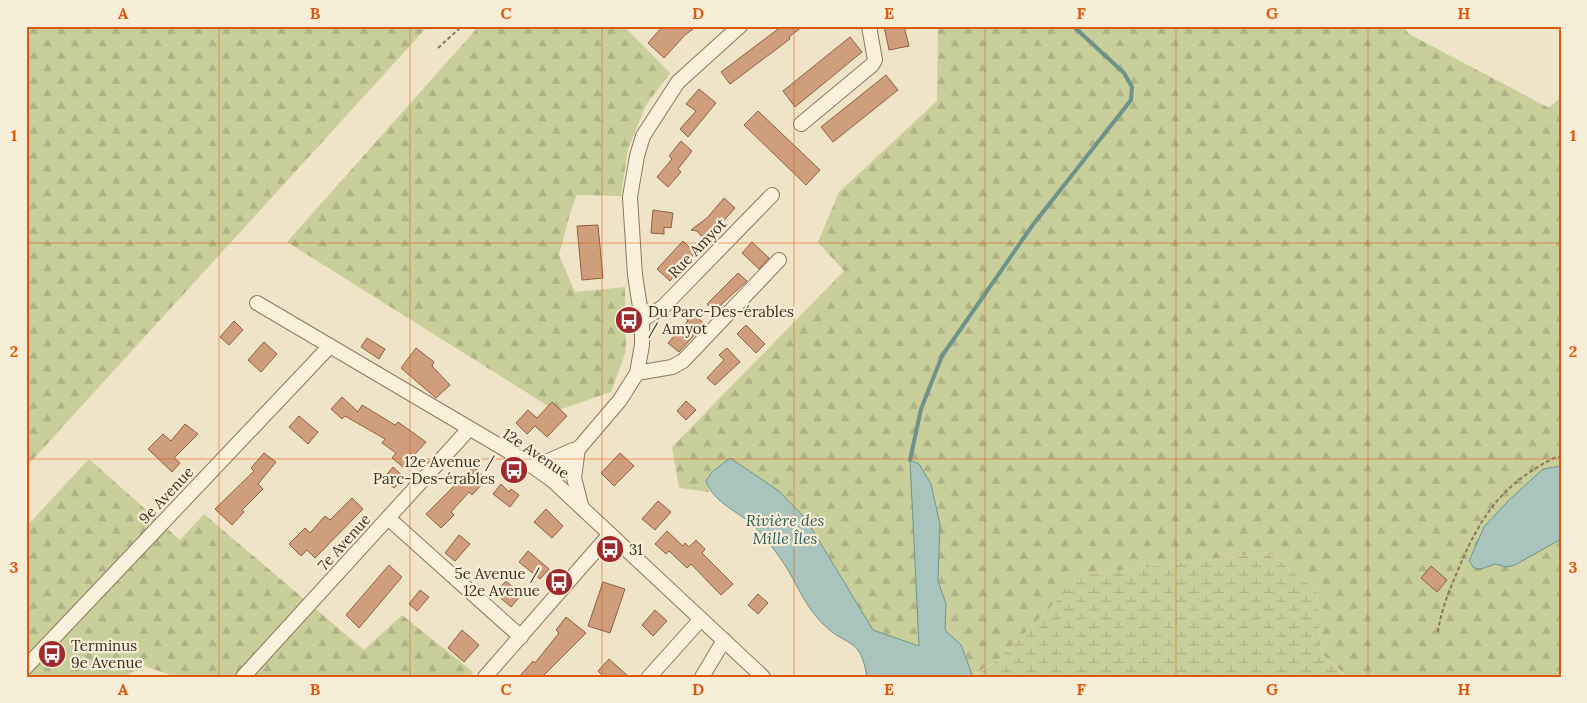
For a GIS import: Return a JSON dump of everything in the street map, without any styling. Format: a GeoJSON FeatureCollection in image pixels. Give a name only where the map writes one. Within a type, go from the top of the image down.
{"type":"FeatureCollection","features":[{"type":"Feature","properties":{"kind":"street"},"geometry":{"type":"LineString","coordinates":[[552,480],[578,447],[620,400],[637,373],[642,345],[642,320],[634,275],[630,197],[637,156],[643,136],[678,82],[740,26]]}},
{"type":"Feature","properties":{"kind":"street"},"geometry":{"type":"LineString","coordinates":[[801,124],[872,65],[875,60],[869,26]]}},
{"type":"Feature","properties":{"kind":"street","name":"Rue Amyot"},"geometry":{"type":"LineString","coordinates":[[642,320],[663,306],[772,195]]}},
{"type":"Feature","properties":{"kind":"street"},"geometry":{"type":"LineString","coordinates":[[637,373],[672,367],[683,361],[779,260]]}},
{"type":"Feature","properties":{"kind":"street","name":"12e Avenue"},"geometry":{"type":"LineString","coordinates":[[256,303],[525,461],[552,480],[763,677]]}},
{"type":"Feature","properties":{"kind":"street","name":"9e Avenue"},"geometry":{"type":"LineString","coordinates":[[26,667],[330,346]]}},
{"type":"Feature","properties":{"kind":"street","name":"7e Avenue"},"geometry":{"type":"LineString","coordinates":[[243,677],[469,429]]}},
{"type":"Feature","properties":{"kind":"street"},"geometry":{"type":"LineString","coordinates":[[525,461],[544,463],[578,447]]}},
{"type":"Feature","properties":{"kind":"street"},"geometry":{"type":"LineString","coordinates":[[578,447],[574,478],[582,507]]}},
{"type":"Feature","properties":{"kind":"street"},"geometry":{"type":"LineString","coordinates":[[388,518],[521,637]]}},
{"type":"Feature","properties":{"kind":"street"},"geometry":{"type":"LineString","coordinates":[[485,677],[610,534]]}},
{"type":"Feature","properties":{"kind":"street"},"geometry":{"type":"LineString","coordinates":[[649,677],[701,619]]}},
{"type":"Feature","properties":{"kind":"street"},"geometry":{"type":"LineString","coordinates":[[702,677],[724,640]]}},
{"type":"Feature","properties":{"kind":"path"},"geometry":{"type":"LineString","coordinates":[[438,48],[462,26]]}},
{"type":"Feature","properties":{"kind":"path"},"geometry":{"type":"LineString","coordinates":[[1438,632],[1441,612],[1458,570],[1472,536],[1488,510],[1531,470],[1556,457],[1561,457]]}},
{"type":"Feature","properties":{"kind":"green space"},"geometry":{"type":"Polygon","coordinates":[[[26,26],[428,26],[26,467],[26,26]]]}},
{"type":"Feature","properties":{"kind":"green space"},"geometry":{"type":"Polygon","coordinates":[[[479,26],[624,26],[670,73],[646,105],[628,149],[621,196],[577,195],[571,210],[559,255],[575,292],[625,287],[626,351],[611,392],[556,411],[287,242],[479,26]]]}},
{"type":"Feature","properties":{"kind":"green space"},"geometry":{"type":"Polygon","coordinates":[[[938,26],[1403,26],[1409,34],[1549,108],[1561,97],[1561,677],[1349,677],[1321,653],[1316,590],[1269,552],[1082,575],[999,659],[973,676],[961,645],[945,630],[946,604],[938,581],[940,524],[918,603],[920,646],[873,630],[806,519],[779,491],[706,481],[709,492],[679,488],[672,447],[844,271],[818,242],[839,192],[937,101],[938,26]]]}},
{"type":"Feature","properties":{"kind":"green space"},"geometry":{"type":"Polygon","coordinates":[[[89,459],[180,540],[204,514],[364,650],[402,615],[473,672],[469,677],[385,677],[382,674],[380,677],[177,677],[144,666],[124,677],[26,677],[26,527],[89,459]]]}},
{"type":"Feature","properties":{"kind":"green space"},"geometry":{"type":"Polygon","coordinates":[[[1269,552],[1316,590],[1321,653],[1343,674],[1349,677],[973,677],[999,659],[1082,575],[1269,552]]]}},
{"type":"Feature","properties":{"kind":"water","name":"Rivière des Mille Îles"},"geometry":{"type":"Polygon","coordinates":[[[730,458],[779,491],[806,519],[873,630],[919,646],[910,460],[919,464],[931,484],[940,524],[938,581],[946,604],[945,630],[961,645],[973,677],[867,677],[857,648],[832,632],[818,619],[785,565],[765,538],[755,527],[714,495],[710,489],[706,481],[712,472],[730,458]]]}},
{"type":"Feature","properties":{"kind":"water"},"geometry":{"type":"Polygon","coordinates":[[[1561,466],[1561,539],[1515,565],[1507,567],[1495,564],[1481,569],[1474,568],[1469,561],[1484,527],[1508,501],[1543,469],[1561,466]]]}},
{"type":"Feature","properties":{"kind":"building"},"geometry":{"type":"Polygon","coordinates":[[[663,26],[697,26],[685,35],[664,58],[648,43],[663,26]]]}},
{"type":"Feature","properties":{"kind":"building"},"geometry":{"type":"Polygon","coordinates":[[[782,26],[803,26],[789,37],[790,39],[730,84],[721,72],[782,26]]]}},
{"type":"Feature","properties":{"kind":"building"},"geometry":{"type":"Polygon","coordinates":[[[884,26],[904,26],[909,46],[889,50],[884,26]]]}},
{"type":"Feature","properties":{"kind":"building"},"geometry":{"type":"Polygon","coordinates":[[[850,37],[862,52],[795,107],[783,91],[850,37]]]}},
{"type":"Feature","properties":{"kind":"building"},"geometry":{"type":"Polygon","coordinates":[[[886,75],[898,90],[833,142],[821,127],[886,75]]]}},
{"type":"Feature","properties":{"kind":"building"},"geometry":{"type":"Polygon","coordinates":[[[699,89],[716,103],[688,137],[680,129],[696,111],[686,104],[699,89]]]}},
{"type":"Feature","properties":{"kind":"building"},"geometry":{"type":"Polygon","coordinates":[[[758,111],[820,170],[806,185],[744,125],[758,111]]]}},
{"type":"Feature","properties":{"kind":"building"},"geometry":{"type":"Polygon","coordinates":[[[681,141],[692,151],[678,169],[681,172],[668,187],[657,177],[672,159],[669,156],[681,141]]]}},
{"type":"Feature","properties":{"kind":"building"},"geometry":{"type":"Polygon","coordinates":[[[724,198],[735,208],[705,240],[697,231],[691,230],[707,218],[724,198]]]}},
{"type":"Feature","properties":{"kind":"building"},"geometry":{"type":"Polygon","coordinates":[[[653,210],[673,213],[671,228],[664,227],[664,234],[651,233],[653,210]]]}},
{"type":"Feature","properties":{"kind":"building"},"geometry":{"type":"Polygon","coordinates":[[[598,225],[603,278],[582,280],[577,226],[598,225]]]}},
{"type":"Feature","properties":{"kind":"building"},"geometry":{"type":"Polygon","coordinates":[[[683,241],[695,253],[670,281],[657,269],[683,241]]]}},
{"type":"Feature","properties":{"kind":"building"},"geometry":{"type":"Polygon","coordinates":[[[752,242],[769,258],[759,269],[742,253],[752,242]]]}},
{"type":"Feature","properties":{"kind":"building"},"geometry":{"type":"Polygon","coordinates":[[[738,273],[747,281],[714,311],[707,304],[738,273]]]}},
{"type":"Feature","properties":{"kind":"building"},"geometry":{"type":"Polygon","coordinates":[[[693,312],[704,324],[679,352],[668,343],[688,321],[686,319],[693,312]]]}},
{"type":"Feature","properties":{"kind":"building"},"geometry":{"type":"Polygon","coordinates":[[[234,321],[243,330],[229,345],[220,337],[234,321]]]}},
{"type":"Feature","properties":{"kind":"building"},"geometry":{"type":"Polygon","coordinates":[[[746,325],[765,344],[756,353],[737,334],[746,325]]]}},
{"type":"Feature","properties":{"kind":"building"},"geometry":{"type":"Polygon","coordinates":[[[367,338],[385,349],[379,359],[361,347],[367,338]]]}},
{"type":"Feature","properties":{"kind":"building"},"geometry":{"type":"Polygon","coordinates":[[[264,342],[277,354],[261,372],[248,360],[264,342]]]}},
{"type":"Feature","properties":{"kind":"building"},"geometry":{"type":"Polygon","coordinates":[[[416,348],[434,362],[432,366],[450,385],[436,398],[401,368],[416,348]]]}},
{"type":"Feature","properties":{"kind":"building"},"geometry":{"type":"Polygon","coordinates":[[[727,348],[740,362],[715,385],[707,378],[724,360],[719,355],[727,348]]]}},
{"type":"Feature","properties":{"kind":"building"},"geometry":{"type":"Polygon","coordinates":[[[342,397],[358,412],[362,405],[395,425],[398,422],[426,442],[403,467],[392,458],[396,453],[382,443],[385,439],[345,416],[342,419],[331,409],[342,397]]]}},
{"type":"Feature","properties":{"kind":"building"},"geometry":{"type":"Polygon","coordinates":[[[686,401],[696,410],[686,420],[677,411],[686,401]]]}},
{"type":"Feature","properties":{"kind":"building"},"geometry":{"type":"Polygon","coordinates":[[[552,402],[567,416],[547,437],[535,426],[527,434],[516,423],[528,410],[537,418],[552,402]]]}},
{"type":"Feature","properties":{"kind":"building"},"geometry":{"type":"Polygon","coordinates":[[[299,416],[318,432],[308,444],[289,427],[299,416]]]}},
{"type":"Feature","properties":{"kind":"building"},"geometry":{"type":"Polygon","coordinates":[[[185,424],[198,434],[174,458],[180,463],[172,472],[148,449],[163,434],[171,441],[185,424]]]}},
{"type":"Feature","properties":{"kind":"building"},"geometry":{"type":"Polygon","coordinates":[[[264,453],[276,462],[258,484],[263,489],[242,510],[244,512],[232,525],[215,509],[254,471],[251,468],[264,453]]]}},
{"type":"Feature","properties":{"kind":"building"},"geometry":{"type":"Polygon","coordinates":[[[620,453],[634,466],[614,486],[601,473],[620,453]]]}},
{"type":"Feature","properties":{"kind":"building"},"geometry":{"type":"Polygon","coordinates":[[[393,467],[404,477],[394,488],[383,479],[393,467]]]}},
{"type":"Feature","properties":{"kind":"building"},"geometry":{"type":"Polygon","coordinates":[[[473,467],[487,479],[472,495],[469,492],[451,512],[454,515],[441,528],[426,514],[473,467]]]}},
{"type":"Feature","properties":{"kind":"building"},"geometry":{"type":"Polygon","coordinates":[[[501,484],[509,492],[511,489],[519,495],[510,507],[493,494],[501,484]]]}},
{"type":"Feature","properties":{"kind":"building"},"geometry":{"type":"Polygon","coordinates":[[[352,498],[363,509],[315,558],[307,550],[301,556],[289,544],[305,528],[310,533],[325,516],[330,520],[352,498]]]}},
{"type":"Feature","properties":{"kind":"building"},"geometry":{"type":"Polygon","coordinates":[[[658,501],[671,512],[655,530],[642,519],[658,501]]]}},
{"type":"Feature","properties":{"kind":"building"},"geometry":{"type":"Polygon","coordinates":[[[546,509],[563,526],[552,538],[534,522],[546,509]]]}},
{"type":"Feature","properties":{"kind":"building"},"geometry":{"type":"Polygon","coordinates":[[[667,531],[683,546],[685,543],[689,547],[696,540],[705,549],[702,553],[733,584],[721,595],[691,564],[687,568],[669,551],[666,554],[655,544],[667,531]]]}},
{"type":"Feature","properties":{"kind":"building"},"geometry":{"type":"Polygon","coordinates":[[[459,535],[470,544],[455,561],[445,553],[459,535]]]}},
{"type":"Feature","properties":{"kind":"building"},"geometry":{"type":"Polygon","coordinates":[[[528,551],[549,569],[540,579],[519,562],[528,551]]]}},
{"type":"Feature","properties":{"kind":"building"},"geometry":{"type":"Polygon","coordinates":[[[389,565],[402,577],[359,628],[346,615],[389,565]]]}},
{"type":"Feature","properties":{"kind":"building"},"geometry":{"type":"Polygon","coordinates":[[[1431,566],[1447,580],[1437,592],[1421,578],[1431,566]]]}},
{"type":"Feature","properties":{"kind":"building"},"geometry":{"type":"Polygon","coordinates":[[[506,581],[521,595],[511,607],[495,593],[506,581]]]}},
{"type":"Feature","properties":{"kind":"building"},"geometry":{"type":"Polygon","coordinates":[[[603,582],[625,589],[610,633],[588,626],[603,582]]]}},
{"type":"Feature","properties":{"kind":"building"},"geometry":{"type":"Polygon","coordinates":[[[420,590],[429,597],[417,611],[409,604],[420,590]]]}},
{"type":"Feature","properties":{"kind":"building"},"geometry":{"type":"Polygon","coordinates":[[[758,594],[768,603],[758,614],[748,605],[758,594]]]}},
{"type":"Feature","properties":{"kind":"building"},"geometry":{"type":"Polygon","coordinates":[[[655,610],[667,621],[653,636],[642,625],[655,610]]]}},
{"type":"Feature","properties":{"kind":"building"},"geometry":{"type":"Polygon","coordinates":[[[566,617],[586,633],[542,677],[519,677],[533,661],[535,663],[559,633],[556,630],[566,617]]]}},
{"type":"Feature","properties":{"kind":"building"},"geometry":{"type":"Polygon","coordinates":[[[462,630],[479,645],[464,662],[448,648],[462,630]]]}},
{"type":"Feature","properties":{"kind":"building"},"geometry":{"type":"Polygon","coordinates":[[[609,659],[629,677],[604,677],[598,671],[609,659]]]}},
{"type":"Feature","properties":{"kind":"waterway"},"geometry":{"type":"LineString","coordinates":[[910,460],[921,409],[942,356],[1032,226],[1131,100],[1132,87],[1124,73],[1073,26]]}},
{"type":"Feature","properties":{"kind":"place","name":"Du Parc-Des-érables / Amyot"},"geometry":{"type":"Point","coordinates":[629,320]}},
{"type":"Feature","properties":{"kind":"place","name":"12e Avenue / Parc-Des-érables"},"geometry":{"type":"Point","coordinates":[514,470]}},
{"type":"Feature","properties":{"kind":"place","name":"31"},"geometry":{"type":"Point","coordinates":[610,549]}},
{"type":"Feature","properties":{"kind":"place","name":"5e Avenue / 12e Avenue"},"geometry":{"type":"Point","coordinates":[559,582]}},
{"type":"Feature","properties":{"kind":"place","name":"Terminus 9e Avenue"},"geometry":{"type":"Point","coordinates":[52,654]}}]}
